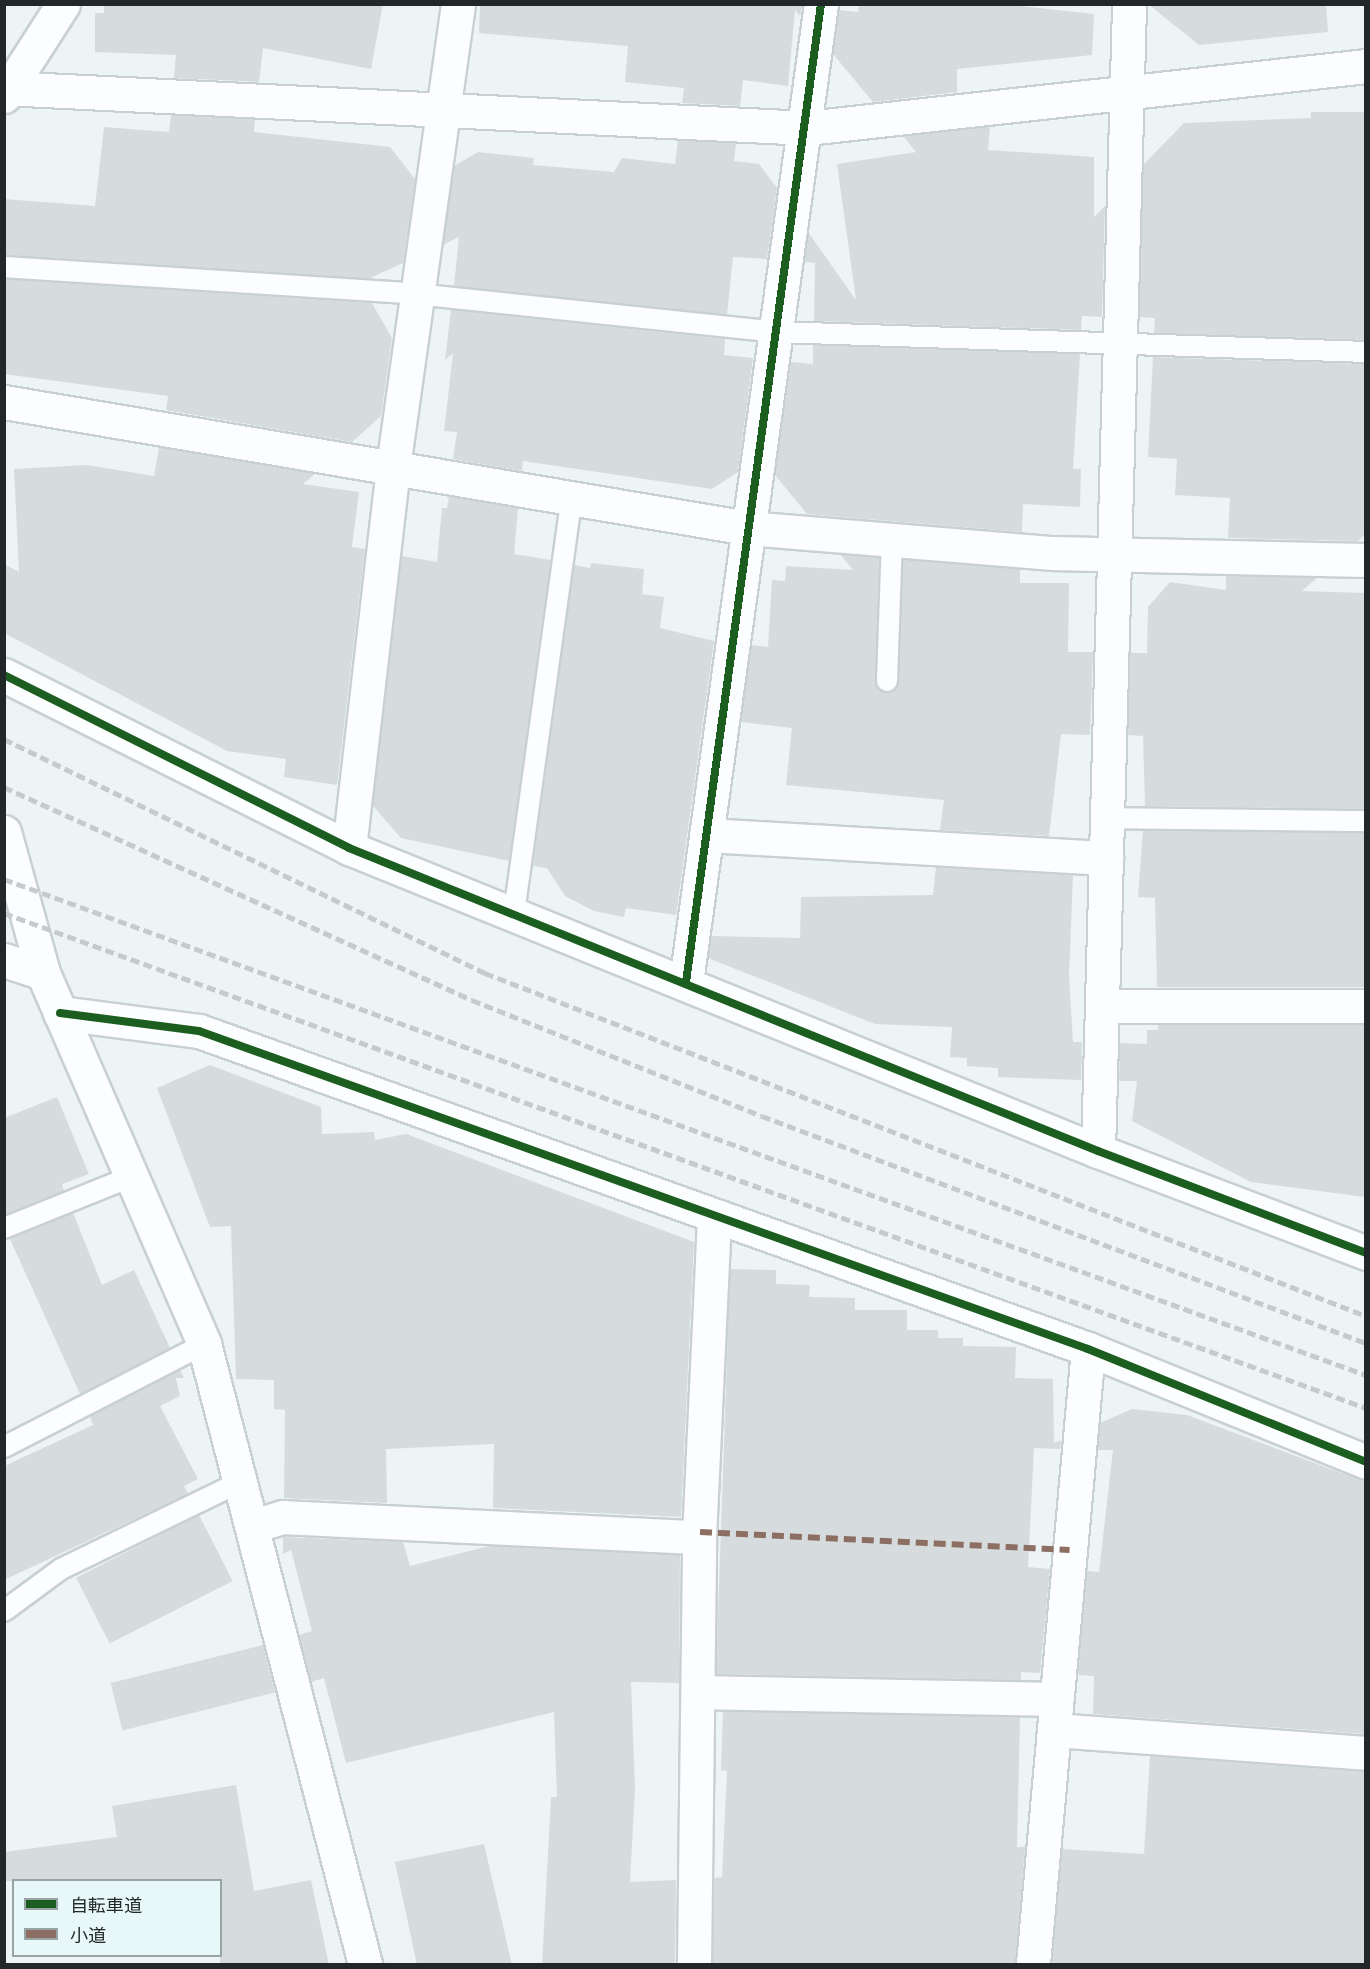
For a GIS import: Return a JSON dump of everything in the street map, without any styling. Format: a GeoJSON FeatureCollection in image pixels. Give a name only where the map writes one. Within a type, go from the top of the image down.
{"type":"FeatureCollection","features":[{"type":"Feature","properties":{"kind":"street"},"geometry":{"type":"LineString","coordinates":[[6,90],[63,4]]}},
{"type":"Feature","properties":{"kind":"street"},"geometry":{"type":"LineString","coordinates":[[349,848],[393,467],[441,110],[458,4]]}},
{"type":"Feature","properties":{"kind":"street"},"geometry":{"type":"LineString","coordinates":[[686,982],[747,528],[807,128],[821,4]]}},
{"type":"Feature","properties":{"kind":"street"},"geometry":{"type":"LineString","coordinates":[[1098,1152],[1117,346],[1127,95],[1128,4]]}},
{"type":"Feature","properties":{"kind":"street"},"geometry":{"type":"LineString","coordinates":[[6,90],[807,128],[1127,95],[1365,66]]}},
{"type":"Feature","properties":{"kind":"street"},"geometry":{"type":"LineString","coordinates":[[4,402],[747,528],[892,537],[1112,556],[1365,560]]}},
{"type":"Feature","properties":{"kind":"street"},"geometry":{"type":"LineString","coordinates":[[4,675],[349,848],[686,982],[1098,1152],[1365,1253]]}},
{"type":"Feature","properties":{"kind":"street"},"geometry":{"type":"LineString","coordinates":[[4,832],[43,973],[204,1344],[365,1965]]}},
{"type":"Feature","properties":{"kind":"street"},"geometry":{"type":"LineString","coordinates":[[706,835],[1106,858]]}},
{"type":"Feature","properties":{"kind":"street"},"geometry":{"type":"LineString","coordinates":[[4,960],[43,973]]}},
{"type":"Feature","properties":{"kind":"street"},"geometry":{"type":"LineString","coordinates":[[1103,1006],[1365,1006]]}},
{"type":"Feature","properties":{"kind":"street"},"geometry":{"type":"LineString","coordinates":[[60,1013],[199,1031],[1088,1349],[1365,1462]]}},
{"type":"Feature","properties":{"kind":"street"},"geometry":{"type":"LineString","coordinates":[[694,1965],[699,1537],[714,1215]]}},
{"type":"Feature","properties":{"kind":"street"},"geometry":{"type":"LineString","coordinates":[[1033,1965],[1088,1349]]}},
{"type":"Feature","properties":{"kind":"street"},"geometry":{"type":"LineString","coordinates":[[253,1526],[283,1517],[699,1537]]}},
{"type":"Feature","properties":{"kind":"street"},"geometry":{"type":"LineString","coordinates":[[698,1692],[1055,1715],[1365,1753]]}},
{"type":"Feature","properties":{"kind":"lane"},"geometry":{"type":"LineString","coordinates":[[4,267],[416,294],[777,332],[1117,346],[1365,352]]}},
{"type":"Feature","properties":{"kind":"lane"},"geometry":{"type":"LineString","coordinates":[[514,913],[572,500]]}},
{"type":"Feature","properties":{"kind":"lane"},"geometry":{"type":"LineString","coordinates":[[887,681],[892,537]]}},
{"type":"Feature","properties":{"kind":"lane"},"geometry":{"type":"LineString","coordinates":[[1107,818],[1365,821]]}},
{"type":"Feature","properties":{"kind":"lane"},"geometry":{"type":"LineString","coordinates":[[4,1228],[133,1176]]}},
{"type":"Feature","properties":{"kind":"lane"},"geometry":{"type":"LineString","coordinates":[[4,1447],[204,1344]]}},
{"type":"Feature","properties":{"kind":"lane"},"geometry":{"type":"LineString","coordinates":[[4,1611],[62,1569],[240,1482]]}},
{"type":"Feature","properties":{"kind":"building"},"geometry":{"type":"Polygon","coordinates":[[[104,4],[383,4],[371,69],[263,48],[259,82],[174,78],[176,55],[95,52],[95,13],[104,13],[104,4]]]}},
{"type":"Feature","properties":{"kind":"building"},"geometry":{"type":"Polygon","coordinates":[[[480,4],[796,4],[802,6],[800,16],[795,10],[788,86],[743,80],[740,106],[682,103],[684,88],[625,82],[628,46],[479,33],[480,4]]]}},
{"type":"Feature","properties":{"kind":"building"},"geometry":{"type":"Polygon","coordinates":[[[859,4],[1003,4],[1094,14],[1092,55],[957,69],[957,92],[873,102],[833,54],[839,10],[858,12],[859,4]]]}},
{"type":"Feature","properties":{"kind":"building"},"geometry":{"type":"Polygon","coordinates":[[[1148,4],[1326,4],[1328,32],[1199,45],[1148,4]]]}},
{"type":"Feature","properties":{"kind":"building"},"geometry":{"type":"Polygon","coordinates":[[[1311,112],[1365,112],[1365,340],[1154,333],[1155,318],[1139,317],[1143,165],[1184,123],[1311,118],[1311,112]]]}},
{"type":"Feature","properties":{"kind":"building"},"geometry":{"type":"Polygon","coordinates":[[[171,115],[255,119],[254,132],[390,147],[415,179],[403,263],[368,279],[4,255],[4,199],[95,206],[104,127],[169,132],[171,115]]]}},
{"type":"Feature","properties":{"kind":"building"},"geometry":{"type":"Polygon","coordinates":[[[990,127],[988,150],[1094,157],[1094,217],[1105,206],[1102,317],[1082,316],[1081,330],[814,321],[815,263],[804,262],[808,232],[856,300],[837,164],[916,152],[903,136],[990,127]]]}},
{"type":"Feature","properties":{"kind":"building"},"geometry":{"type":"Polygon","coordinates":[[[678,140],[736,143],[734,161],[759,164],[777,188],[767,259],[733,257],[727,315],[454,286],[459,237],[443,245],[454,166],[478,152],[534,158],[533,165],[614,172],[622,158],[675,164],[678,140]]]}},
{"type":"Feature","properties":{"kind":"building"},"geometry":{"type":"Polygon","coordinates":[[[4,279],[372,303],[392,338],[381,416],[352,442],[166,410],[168,396],[4,374],[4,279]]]}},
{"type":"Feature","properties":{"kind":"building"},"geometry":{"type":"Polygon","coordinates":[[[451,310],[725,339],[724,355],[753,358],[738,472],[712,489],[523,461],[522,471],[453,459],[457,432],[444,431],[453,353],[445,360],[451,310]]]}},
{"type":"Feature","properties":{"kind":"building"},"geometry":{"type":"Polygon","coordinates":[[[813,345],[1080,354],[1073,469],[1081,469],[1080,507],[1023,504],[1022,532],[807,514],[775,475],[791,362],[813,364],[813,345]]]}},
{"type":"Feature","properties":{"kind":"building"},"geometry":{"type":"Polygon","coordinates":[[[1153,357],[1365,364],[1365,534],[1358,541],[1228,538],[1230,498],[1175,495],[1177,459],[1148,457],[1153,357]]]}},
{"type":"Feature","properties":{"kind":"building"},"geometry":{"type":"Polygon","coordinates":[[[159,447],[315,474],[303,484],[359,492],[352,547],[365,549],[337,785],[284,777],[286,759],[227,751],[4,633],[4,564],[19,572],[14,469],[87,465],[154,476],[159,447]]]}},
{"type":"Feature","properties":{"kind":"building"},"geometry":{"type":"Polygon","coordinates":[[[449,496],[518,508],[514,554],[551,560],[509,861],[401,838],[373,806],[402,556],[437,562],[442,508],[447,508],[449,496]]]}},
{"type":"Feature","properties":{"kind":"building"},"geometry":{"type":"Polygon","coordinates":[[[840,554],[879,558],[875,681],[886,693],[899,681],[903,560],[1020,569],[1020,583],[1069,583],[1068,652],[1093,652],[1090,735],[1061,734],[1049,836],[940,830],[944,800],[786,785],[792,728],[741,722],[751,645],[768,647],[772,580],[785,581],[786,566],[853,570],[840,554]]]}},
{"type":"Feature","properties":{"kind":"building"},"geometry":{"type":"Polygon","coordinates":[[[591,563],[644,569],[642,594],[664,597],[660,628],[714,641],[676,915],[626,908],[624,917],[594,911],[565,896],[547,868],[533,866],[574,565],[590,568],[591,563]]]}},
{"type":"Feature","properties":{"kind":"building"},"geometry":{"type":"Polygon","coordinates":[[[1226,576],[1317,578],[1302,591],[1365,593],[1365,809],[1145,806],[1143,736],[1128,735],[1130,653],[1147,653],[1148,607],[1170,582],[1226,590],[1226,576]]]}},
{"type":"Feature","properties":{"kind":"building"},"geometry":{"type":"Polygon","coordinates":[[[1143,830],[1365,833],[1365,987],[1157,987],[1155,898],[1138,897],[1143,830]]]}},
{"type":"Feature","properties":{"kind":"building"},"geometry":{"type":"Polygon","coordinates":[[[936,867],[1073,875],[1069,976],[1073,1042],[1082,1042],[1081,1080],[998,1077],[998,1068],[967,1066],[967,1058],[950,1057],[952,1027],[875,1024],[708,958],[711,936],[800,938],[801,897],[933,895],[936,867]]]}},
{"type":"Feature","properties":{"kind":"building"},"geometry":{"type":"Polygon","coordinates":[[[1158,1025],[1365,1025],[1365,1197],[1251,1182],[1132,1121],[1137,1081],[1119,1081],[1120,1043],[1147,1044],[1147,1030],[1158,1030],[1158,1025]]]}},
{"type":"Feature","properties":{"kind":"building"},"geometry":{"type":"Polygon","coordinates":[[[210,1065],[321,1107],[322,1134],[374,1132],[375,1140],[406,1134],[694,1242],[681,1517],[493,1508],[494,1444],[386,1449],[387,1503],[284,1498],[285,1410],[274,1409],[274,1380],[236,1379],[231,1226],[210,1227],[157,1088],[210,1065]]]}},
{"type":"Feature","properties":{"kind":"building"},"geometry":{"type":"Polygon","coordinates":[[[57,1097],[89,1174],[62,1184],[64,1191],[4,1215],[4,1118],[57,1097]]]}},
{"type":"Feature","properties":{"kind":"building"},"geometry":{"type":"Polygon","coordinates":[[[73,1213],[102,1285],[134,1270],[170,1348],[80,1394],[10,1239],[73,1213]]]}},
{"type":"Feature","properties":{"kind":"building"},"geometry":{"type":"Polygon","coordinates":[[[730,1269],[776,1270],[776,1284],[810,1285],[809,1297],[855,1298],[855,1310],[907,1310],[907,1330],[938,1330],[938,1338],[963,1338],[963,1346],[1016,1347],[1015,1378],[1053,1379],[1054,1443],[1061,1440],[1060,1449],[1034,1448],[1028,1567],[1050,1569],[1040,1673],[1021,1672],[1021,1680],[716,1674],[730,1269]]]}},
{"type":"Feature","properties":{"kind":"building"},"geometry":{"type":"Polygon","coordinates":[[[180,1370],[184,1378],[176,1378],[180,1396],[160,1406],[198,1479],[184,1486],[188,1494],[4,1580],[4,1466],[93,1425],[90,1416],[180,1370]]]}},
{"type":"Feature","properties":{"kind":"building"},"geometry":{"type":"Polygon","coordinates":[[[1132,1409],[1187,1415],[1365,1482],[1365,1734],[1093,1714],[1094,1676],[1078,1675],[1087,1571],[1099,1572],[1113,1450],[1098,1450],[1100,1423],[1132,1409]]]}},
{"type":"Feature","properties":{"kind":"building"},"geometry":{"type":"Polygon","coordinates":[[[199,1515],[233,1581],[110,1644],[76,1578],[199,1515]]]}},
{"type":"Feature","properties":{"kind":"building"},"geometry":{"type":"Polygon","coordinates":[[[283,1537],[403,1542],[410,1566],[489,1546],[680,1555],[679,1683],[631,1682],[635,1788],[630,1882],[676,1880],[675,1965],[542,1965],[551,1797],[557,1797],[554,1712],[346,1763],[324,1678],[311,1682],[299,1635],[312,1631],[291,1550],[283,1554],[283,1537]]]}},
{"type":"Feature","properties":{"kind":"building"},"geometry":{"type":"Polygon","coordinates":[[[263,1645],[275,1693],[123,1731],[111,1683],[263,1645]]]}},
{"type":"Feature","properties":{"kind":"building"},"geometry":{"type":"Polygon","coordinates":[[[723,1711],[1020,1717],[1017,1847],[1025,1847],[1015,1965],[713,1965],[714,1878],[722,1877],[727,1771],[721,1770],[723,1711]]]}},
{"type":"Feature","properties":{"kind":"building"},"geometry":{"type":"Polygon","coordinates":[[[1150,1756],[1365,1772],[1365,1965],[1052,1965],[1062,1849],[1144,1854],[1150,1756]]]}},
{"type":"Feature","properties":{"kind":"building"},"geometry":{"type":"Polygon","coordinates":[[[236,1785],[254,1891],[311,1880],[329,1965],[220,1965],[220,1957],[222,1957],[222,1879],[12,1879],[12,1881],[4,1881],[4,1852],[117,1837],[112,1806],[236,1785]]]}},
{"type":"Feature","properties":{"kind":"building"},"geometry":{"type":"Polygon","coordinates":[[[484,1844],[512,1965],[417,1965],[395,1862],[484,1844]]]}},
{"type":"Feature","properties":{"kind":"railway"},"geometry":{"type":"LineString","coordinates":[[4,739],[485,973],[1366,1316]]}},
{"type":"Feature","properties":{"kind":"railway"},"geometry":{"type":"LineString","coordinates":[[4,787],[472,1000],[762,1116],[1366,1343]]}},
{"type":"Feature","properties":{"kind":"railway"},"geometry":{"type":"LineString","coordinates":[[4,879],[1366,1375]]}},
{"type":"Feature","properties":{"kind":"railway"},"geometry":{"type":"LineString","coordinates":[[4,913],[1366,1408]]}},
{"type":"Feature","properties":{"kind":"marked path"},"geometry":{"type":"LineString","coordinates":[[700,1532],[1070,1550]]}},
{"type":"Feature","properties":{"kind":"cycle path"},"geometry":{"type":"LineString","coordinates":[[686,982],[821,4]]}},
{"type":"Feature","properties":{"kind":"cycle path"},"geometry":{"type":"LineString","coordinates":[[4,675],[349,848],[1098,1151],[1366,1253]]}},
{"type":"Feature","properties":{"kind":"cycle path"},"geometry":{"type":"LineString","coordinates":[[60,1013],[199,1031],[1088,1349],[1366,1462]]}}]}
